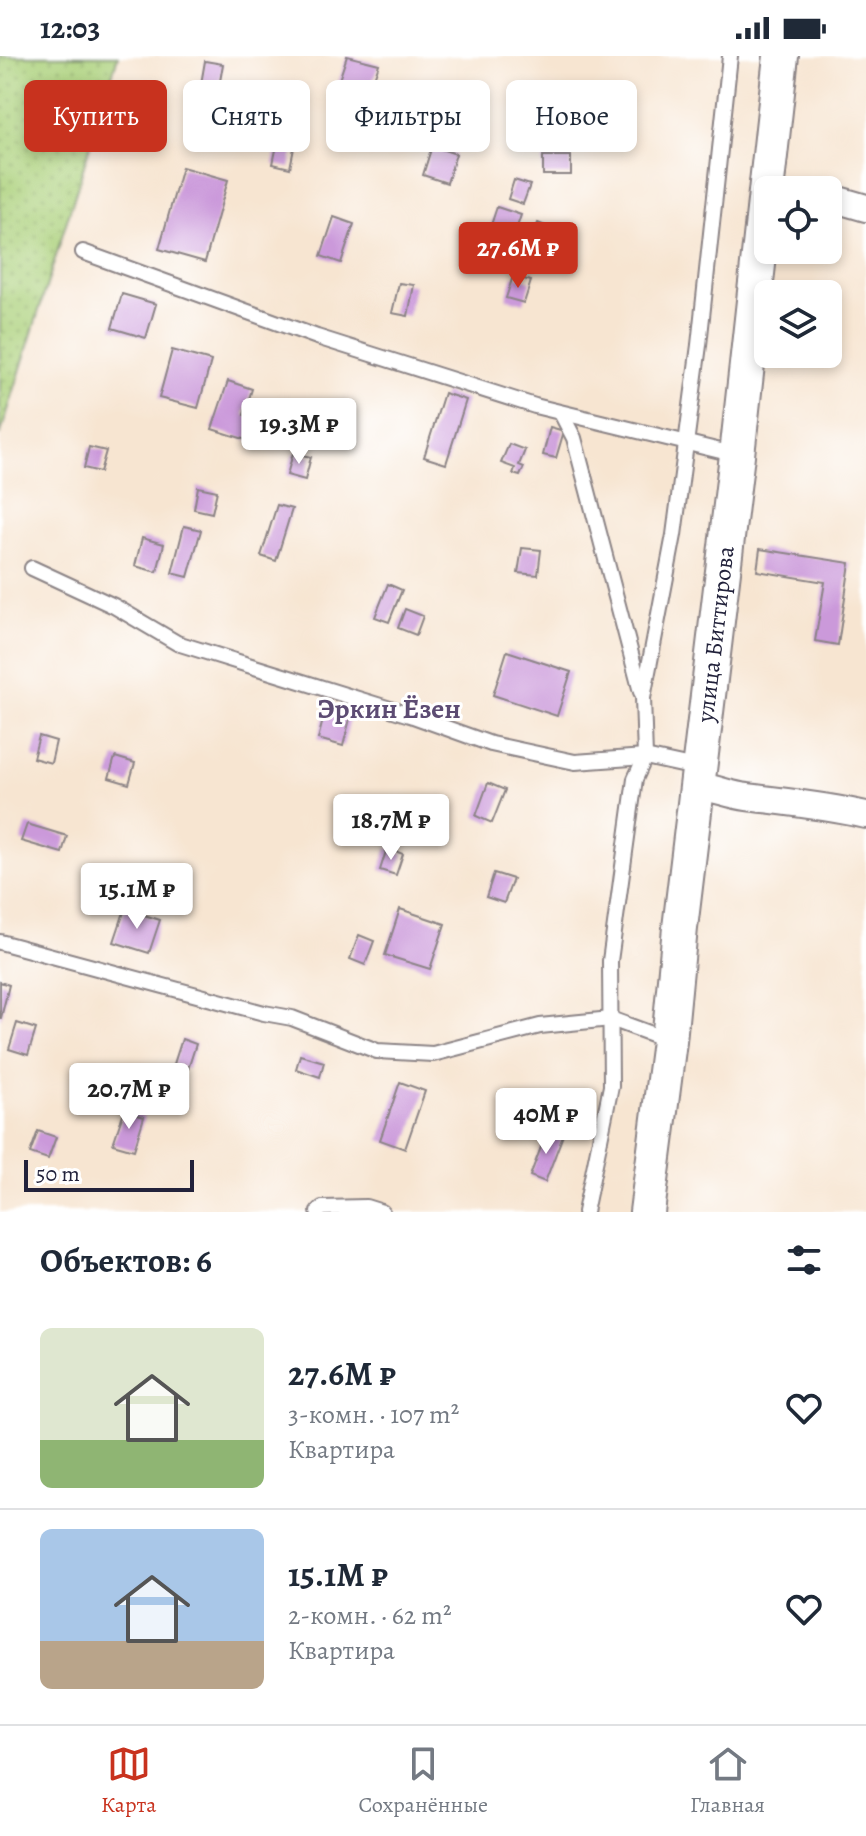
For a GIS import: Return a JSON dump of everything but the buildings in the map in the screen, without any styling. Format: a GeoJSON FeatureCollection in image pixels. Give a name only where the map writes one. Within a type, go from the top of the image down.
{"type":"FeatureCollection","features":[{"type":"Feature","properties":{"kind":"street","name":"улица Биттирова"},"geometry":{"type":"LineString","coordinates":[[769,176],[781,56]]}},
{"type":"Feature","properties":{"kind":"street"},"geometry":{"type":"LineString","coordinates":[[842,201],[866,208]]}},
{"type":"Feature","properties":{"kind":"street","name":"улица Биттирова"},"geometry":{"type":"LineString","coordinates":[[647,1212],[759,264]]}},
{"type":"Feature","properties":{"kind":"street"},"geometry":{"type":"LineString","coordinates":[[699,778],[744,797],[775,799],[866,815]]}},
{"type":"Feature","properties":{"kind":"lane"},"geometry":{"type":"LineString","coordinates":[[643,698],[674,535],[687,441],[730,56]]}},
{"type":"Feature","properties":{"kind":"lane"},"geometry":{"type":"LineString","coordinates":[[83,252],[317,337],[561,413],[737,455]]}},
{"type":"Feature","properties":{"kind":"lane"},"geometry":{"type":"LineString","coordinates":[[561,413],[574,438],[629,637],[643,698],[645,757],[635,779],[610,961],[611,1086],[585,1212]]}},
{"type":"Feature","properties":{"kind":"lane"},"geometry":{"type":"LineString","coordinates":[[32,568],[114,606],[177,643],[413,716],[491,744],[575,762],[645,757],[699,778]]}},
{"type":"Feature","properties":{"kind":"lane"},"geometry":{"type":"LineString","coordinates":[[0,942],[292,1018],[377,1051],[433,1054],[540,1026],[611,1019],[669,1041]]}},
{"type":"Feature","properties":{"kind":"lane"},"geometry":{"type":"LineString","coordinates":[[318,1212],[322,1208],[366,1207],[382,1212]]}},
{"type":"Feature","properties":{"kind":"green space"},"geometry":{"type":"Polygon","coordinates":[[[0,56],[118,56],[111,80],[24,80],[24,152],[88,152],[0,436],[0,56]]]}},
{"type":"Feature","properties":{"kind":"district","name":"Эркин Ёзен"},"geometry":{"type":"Point","coordinates":[389,708]}}]}
